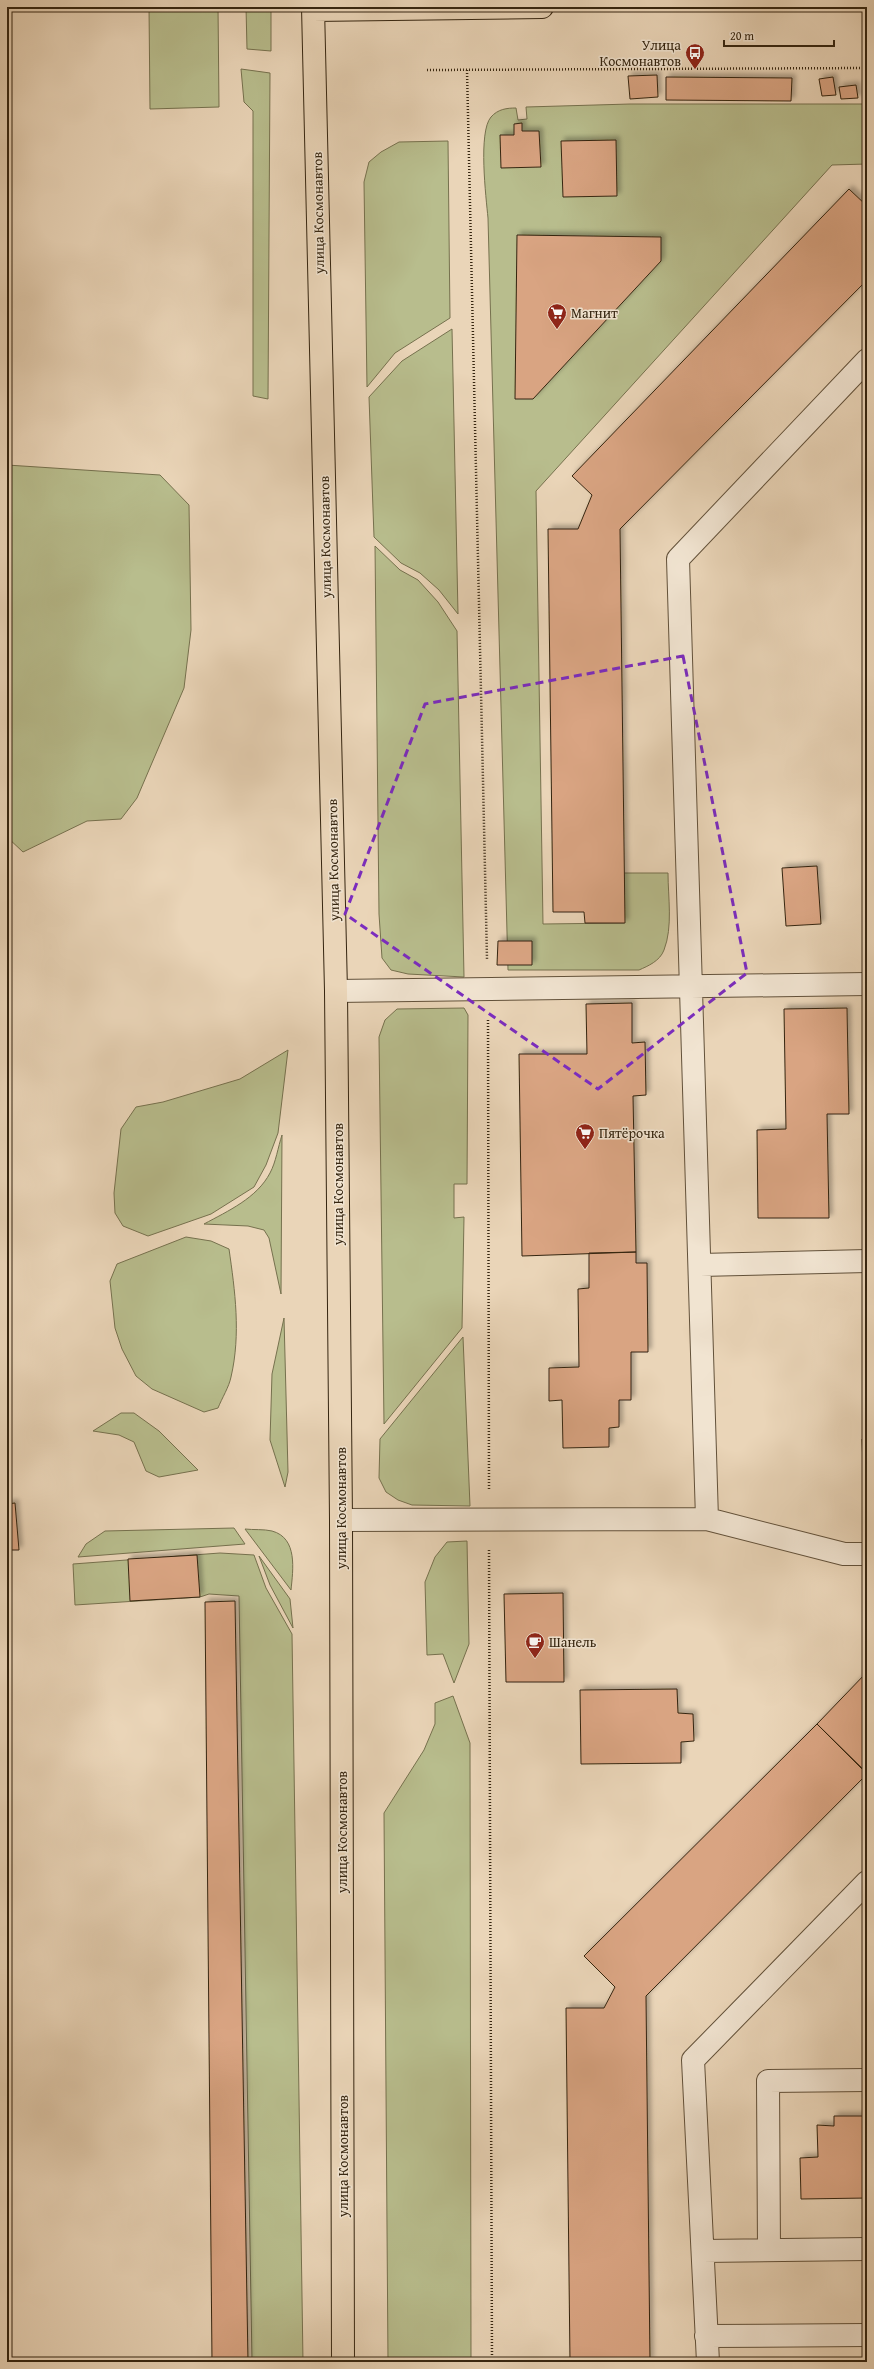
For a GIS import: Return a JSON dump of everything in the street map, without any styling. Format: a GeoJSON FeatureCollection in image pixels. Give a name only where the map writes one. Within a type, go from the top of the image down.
{"type":"FeatureCollection","features":[{"type":"Feature","properties":{"kind":"main road"},"geometry":{"type":"LineString","coordinates":[[313,9],[542,7]]}},
{"type":"Feature","properties":{"kind":"main road","name":"улица Космонавтов"},"geometry":{"type":"LineString","coordinates":[[313,9],[336,991],[341,1520],[344,2362]]}},
{"type":"Feature","properties":{"kind":"lane"},"geometry":{"type":"LineString","coordinates":[[707,1519],[678,559],[867,360]]}},
{"type":"Feature","properties":{"kind":"lane"},"geometry":{"type":"LineString","coordinates":[[336,991],[867,984]]}},
{"type":"Feature","properties":{"kind":"lane"},"geometry":{"type":"LineString","coordinates":[[700,1265],[867,1261]]}},
{"type":"Feature","properties":{"kind":"lane"},"geometry":{"type":"LineString","coordinates":[[341,1520],[707,1519],[844,1554],[867,1554]]}},
{"type":"Feature","properties":{"kind":"lane"},"geometry":{"type":"LineString","coordinates":[[708,2362],[693,2060],[867,1882]]}},
{"type":"Feature","properties":{"kind":"lane"},"geometry":{"type":"LineString","coordinates":[[769,2250],[768,2081],[867,2080]]}},
{"type":"Feature","properties":{"kind":"lane"},"geometry":{"type":"LineString","coordinates":[[703,2251],[867,2249]]}},
{"type":"Feature","properties":{"kind":"lane"},"geometry":{"type":"LineString","coordinates":[[706,2336],[867,2335]]}},
{"type":"Feature","properties":{"kind":"path"},"geometry":{"type":"LineString","coordinates":[[427,70],[867,68]]}},
{"type":"Feature","properties":{"kind":"path"},"geometry":{"type":"LineString","coordinates":[[467,70],[488,989],[492,2362]]}},
{"type":"Feature","properties":{"kind":"highlighted area"},"geometry":{"type":"Polygon","coordinates":[[[683,656],[747,973],[598,1089],[345,914],[425,704],[683,656]]]}},
{"type":"Feature","properties":{"kind":"green space"},"geometry":{"type":"Polygon","coordinates":[[[149,7],[218,7],[219,107],[150,109],[149,7]]]}},
{"type":"Feature","properties":{"kind":"green space"},"geometry":{"type":"Polygon","coordinates":[[[246,7],[271,7],[271,51],[247,49],[246,7]]]}},
{"type":"Feature","properties":{"kind":"green space"},"geometry":{"type":"Polygon","coordinates":[[[241,69],[270,73],[268,399],[253,396],[253,111],[244,102],[241,69]]]}},
{"type":"Feature","properties":{"kind":"green space"},"geometry":{"type":"Polygon","coordinates":[[[630,104],[867,104],[867,164],[832,165],[536,491],[543,924],[624,923],[624,873],[668,873],[669,922],[667,941],[662,954],[653,963],[639,970],[508,970],[488,218],[484,165],[485,136],[487,125],[491,117],[497,112],[506,109],[516,108],[518,120],[527,119],[526,107],[630,104]]]}},
{"type":"Feature","properties":{"kind":"green space"},"geometry":{"type":"Polygon","coordinates":[[[448,141],[450,318],[395,353],[367,387],[364,182],[369,162],[381,152],[399,142],[448,141]]]}},
{"type":"Feature","properties":{"kind":"green space"},"geometry":{"type":"Polygon","coordinates":[[[452,329],[458,614],[439,590],[420,573],[401,563],[374,537],[369,397],[402,361],[452,329]]]}},
{"type":"Feature","properties":{"kind":"green space"},"geometry":{"type":"Polygon","coordinates":[[[7,465],[160,475],[189,505],[191,630],[184,688],[137,798],[121,819],[87,821],[23,852],[7,837],[7,465]]]}},
{"type":"Feature","properties":{"kind":"green space"},"geometry":{"type":"Polygon","coordinates":[[[375,546],[400,570],[418,580],[438,602],[457,631],[464,977],[408,974],[391,970],[382,958],[379,914],[375,546]]]}},
{"type":"Feature","properties":{"kind":"green space"},"geometry":{"type":"Polygon","coordinates":[[[464,1008],[468,1015],[467,1184],[454,1184],[454,1218],[464,1217],[462,1328],[384,1424],[379,1037],[385,1020],[397,1009],[464,1008]]]}},
{"type":"Feature","properties":{"kind":"green space"},"geometry":{"type":"Polygon","coordinates":[[[288,1050],[278,1133],[266,1165],[254,1187],[211,1214],[148,1236],[123,1226],[115,1213],[114,1193],[121,1129],[136,1107],[163,1102],[240,1079],[288,1050]]]}},
{"type":"Feature","properties":{"kind":"green space"},"geometry":{"type":"Polygon","coordinates":[[[282,1135],[281,1294],[269,1238],[264,1230],[248,1226],[204,1224],[241,1203],[258,1190],[272,1169],[282,1135]]]}},
{"type":"Feature","properties":{"kind":"green space"},"geometry":{"type":"Polygon","coordinates":[[[186,1237],[211,1241],[229,1249],[235,1297],[236,1345],[230,1381],[218,1408],[204,1412],[152,1389],[136,1376],[122,1349],[115,1328],[110,1281],[117,1264],[186,1237]]]}},
{"type":"Feature","properties":{"kind":"green space"},"geometry":{"type":"Polygon","coordinates":[[[284,1318],[288,1472],[285,1487],[270,1440],[272,1374],[284,1318]]]}},
{"type":"Feature","properties":{"kind":"green space"},"geometry":{"type":"Polygon","coordinates":[[[463,1337],[470,1506],[412,1505],[398,1500],[386,1492],[379,1478],[380,1439],[463,1337]]]}},
{"type":"Feature","properties":{"kind":"green space"},"geometry":{"type":"Polygon","coordinates":[[[121,1413],[134,1413],[159,1431],[198,1470],[159,1477],[146,1471],[134,1442],[119,1435],[93,1431],[121,1413]]]}},
{"type":"Feature","properties":{"kind":"green space"},"geometry":{"type":"Polygon","coordinates":[[[234,1528],[245,1544],[78,1557],[86,1544],[105,1531],[234,1528]]]}},
{"type":"Feature","properties":{"kind":"green space"},"geometry":{"type":"Polygon","coordinates":[[[245,1529],[272,1531],[286,1540],[290,1547],[293,1564],[291,1590],[245,1529]]]}},
{"type":"Feature","properties":{"kind":"green space"},"geometry":{"type":"Polygon","coordinates":[[[467,1541],[469,1644],[454,1683],[443,1654],[427,1655],[425,1582],[435,1557],[447,1542],[467,1541]]]}},
{"type":"Feature","properties":{"kind":"green space"},"geometry":{"type":"Polygon","coordinates":[[[220,1553],[254,1555],[266,1588],[292,1634],[303,2362],[252,2362],[239,1596],[209,1594],[200,1597],[75,1605],[73,1564],[220,1553]]]}},
{"type":"Feature","properties":{"kind":"green space"},"geometry":{"type":"Polygon","coordinates":[[[259,1556],[290,1599],[293,1628],[270,1585],[259,1556]]]}},
{"type":"Feature","properties":{"kind":"green space"},"geometry":{"type":"Polygon","coordinates":[[[453,1696],[470,1743],[471,2362],[388,2362],[384,1813],[424,1750],[435,1724],[435,1703],[453,1696]]]}},
{"type":"Feature","properties":{"kind":"building"},"geometry":{"type":"Polygon","coordinates":[[[657,75],[658,97],[630,99],[628,76],[657,75]]]}},
{"type":"Feature","properties":{"kind":"building"},"geometry":{"type":"Polygon","coordinates":[[[666,77],[792,78],[791,101],[666,100],[666,77]]]}},
{"type":"Feature","properties":{"kind":"building"},"geometry":{"type":"Polygon","coordinates":[[[833,77],[836,95],[822,96],[819,79],[833,77]]]}},
{"type":"Feature","properties":{"kind":"building"},"geometry":{"type":"Polygon","coordinates":[[[856,85],[858,98],[841,99],[839,87],[856,85]]]}},
{"type":"Feature","properties":{"kind":"building"},"geometry":{"type":"Polygon","coordinates":[[[522,123],[522,131],[539,131],[541,167],[501,168],[500,135],[514,135],[514,124],[522,123]]]}},
{"type":"Feature","properties":{"kind":"building"},"geometry":{"type":"Polygon","coordinates":[[[616,140],[617,196],[563,197],[561,141],[616,140]]]}},
{"type":"Feature","properties":{"kind":"building"},"geometry":{"type":"Polygon","coordinates":[[[849,189],[867,206],[867,280],[620,529],[625,923],[585,923],[584,912],[553,912],[548,529],[578,529],[592,495],[572,476],[849,189]]]}},
{"type":"Feature","properties":{"kind":"building","name":"Магнит"},"geometry":{"type":"Polygon","coordinates":[[[517,235],[661,237],[661,261],[533,399],[515,399],[517,235]]]}},
{"type":"Feature","properties":{"kind":"building"},"geometry":{"type":"Polygon","coordinates":[[[817,866],[821,924],[786,926],[782,868],[817,866]]]}},
{"type":"Feature","properties":{"kind":"building"},"geometry":{"type":"Polygon","coordinates":[[[498,941],[532,941],[532,965],[497,965],[498,941]]]}},
{"type":"Feature","properties":{"kind":"building"},"geometry":{"type":"Polygon","coordinates":[[[632,1003],[632,1043],[645,1042],[646,1095],[633,1096],[636,1252],[522,1256],[519,1054],[587,1054],[586,1004],[632,1003]]]}},
{"type":"Feature","properties":{"kind":"building"},"geometry":{"type":"Polygon","coordinates":[[[847,1008],[849,1114],[827,1114],[829,1218],[758,1218],[757,1130],[786,1129],[784,1009],[847,1008]]]}},
{"type":"Feature","properties":{"kind":"building"},"geometry":{"type":"Polygon","coordinates":[[[636,1252],[636,1263],[647,1263],[648,1352],[631,1352],[631,1400],[619,1400],[619,1427],[609,1428],[609,1447],[563,1448],[562,1400],[549,1401],[549,1368],[579,1367],[578,1289],[589,1288],[589,1253],[636,1252]]]}},
{"type":"Feature","properties":{"kind":"building"},"geometry":{"type":"Polygon","coordinates":[[[862,1439],[867,1439],[867,1495],[864,1495],[862,1439]]]}},
{"type":"Feature","properties":{"kind":"building"},"geometry":{"type":"Polygon","coordinates":[[[15,1503],[19,1550],[7,1550],[7,1504],[15,1503]]]}},
{"type":"Feature","properties":{"kind":"building"},"geometry":{"type":"Polygon","coordinates":[[[197,1555],[200,1597],[130,1601],[128,1559],[197,1555]]]}},
{"type":"Feature","properties":{"kind":"building"},"geometry":{"type":"Polygon","coordinates":[[[563,1593],[564,1682],[506,1682],[504,1594],[563,1593]]]}},
{"type":"Feature","properties":{"kind":"building"},"geometry":{"type":"Polygon","coordinates":[[[235,1601],[248,2362],[212,2362],[205,1602],[235,1601]]]}},
{"type":"Feature","properties":{"kind":"building"},"geometry":{"type":"Polygon","coordinates":[[[867,1672],[867,1773],[817,1724],[867,1672]]]}},
{"type":"Feature","properties":{"kind":"building"},"geometry":{"type":"Polygon","coordinates":[[[677,1689],[678,1713],[693,1714],[694,1741],[681,1742],[681,1763],[581,1764],[580,1690],[677,1689]]]}},
{"type":"Feature","properties":{"kind":"building"},"geometry":{"type":"Polygon","coordinates":[[[817,1724],[867,1774],[646,1996],[650,2362],[570,2362],[566,2008],[604,2008],[615,1987],[584,1956],[817,1724]]]}},
{"type":"Feature","properties":{"kind":"building"},"geometry":{"type":"Polygon","coordinates":[[[834,2116],[867,2116],[867,2198],[801,2199],[800,2158],[818,2157],[817,2125],[834,2126],[834,2116]]]}},
{"type":"Feature","properties":{"kind":"place","name":"Улица Космонавтов"},"geometry":{"type":"Point","coordinates":[695,70]}},
{"type":"Feature","properties":{"kind":"place","name":"Магнит"},"geometry":{"type":"Point","coordinates":[557,330]}},
{"type":"Feature","properties":{"kind":"place","name":"Пятёрочка"},"geometry":{"type":"Point","coordinates":[585,1150]}},
{"type":"Feature","properties":{"kind":"place","name":"Шанель"},"geometry":{"type":"Point","coordinates":[535,1659]}}]}
